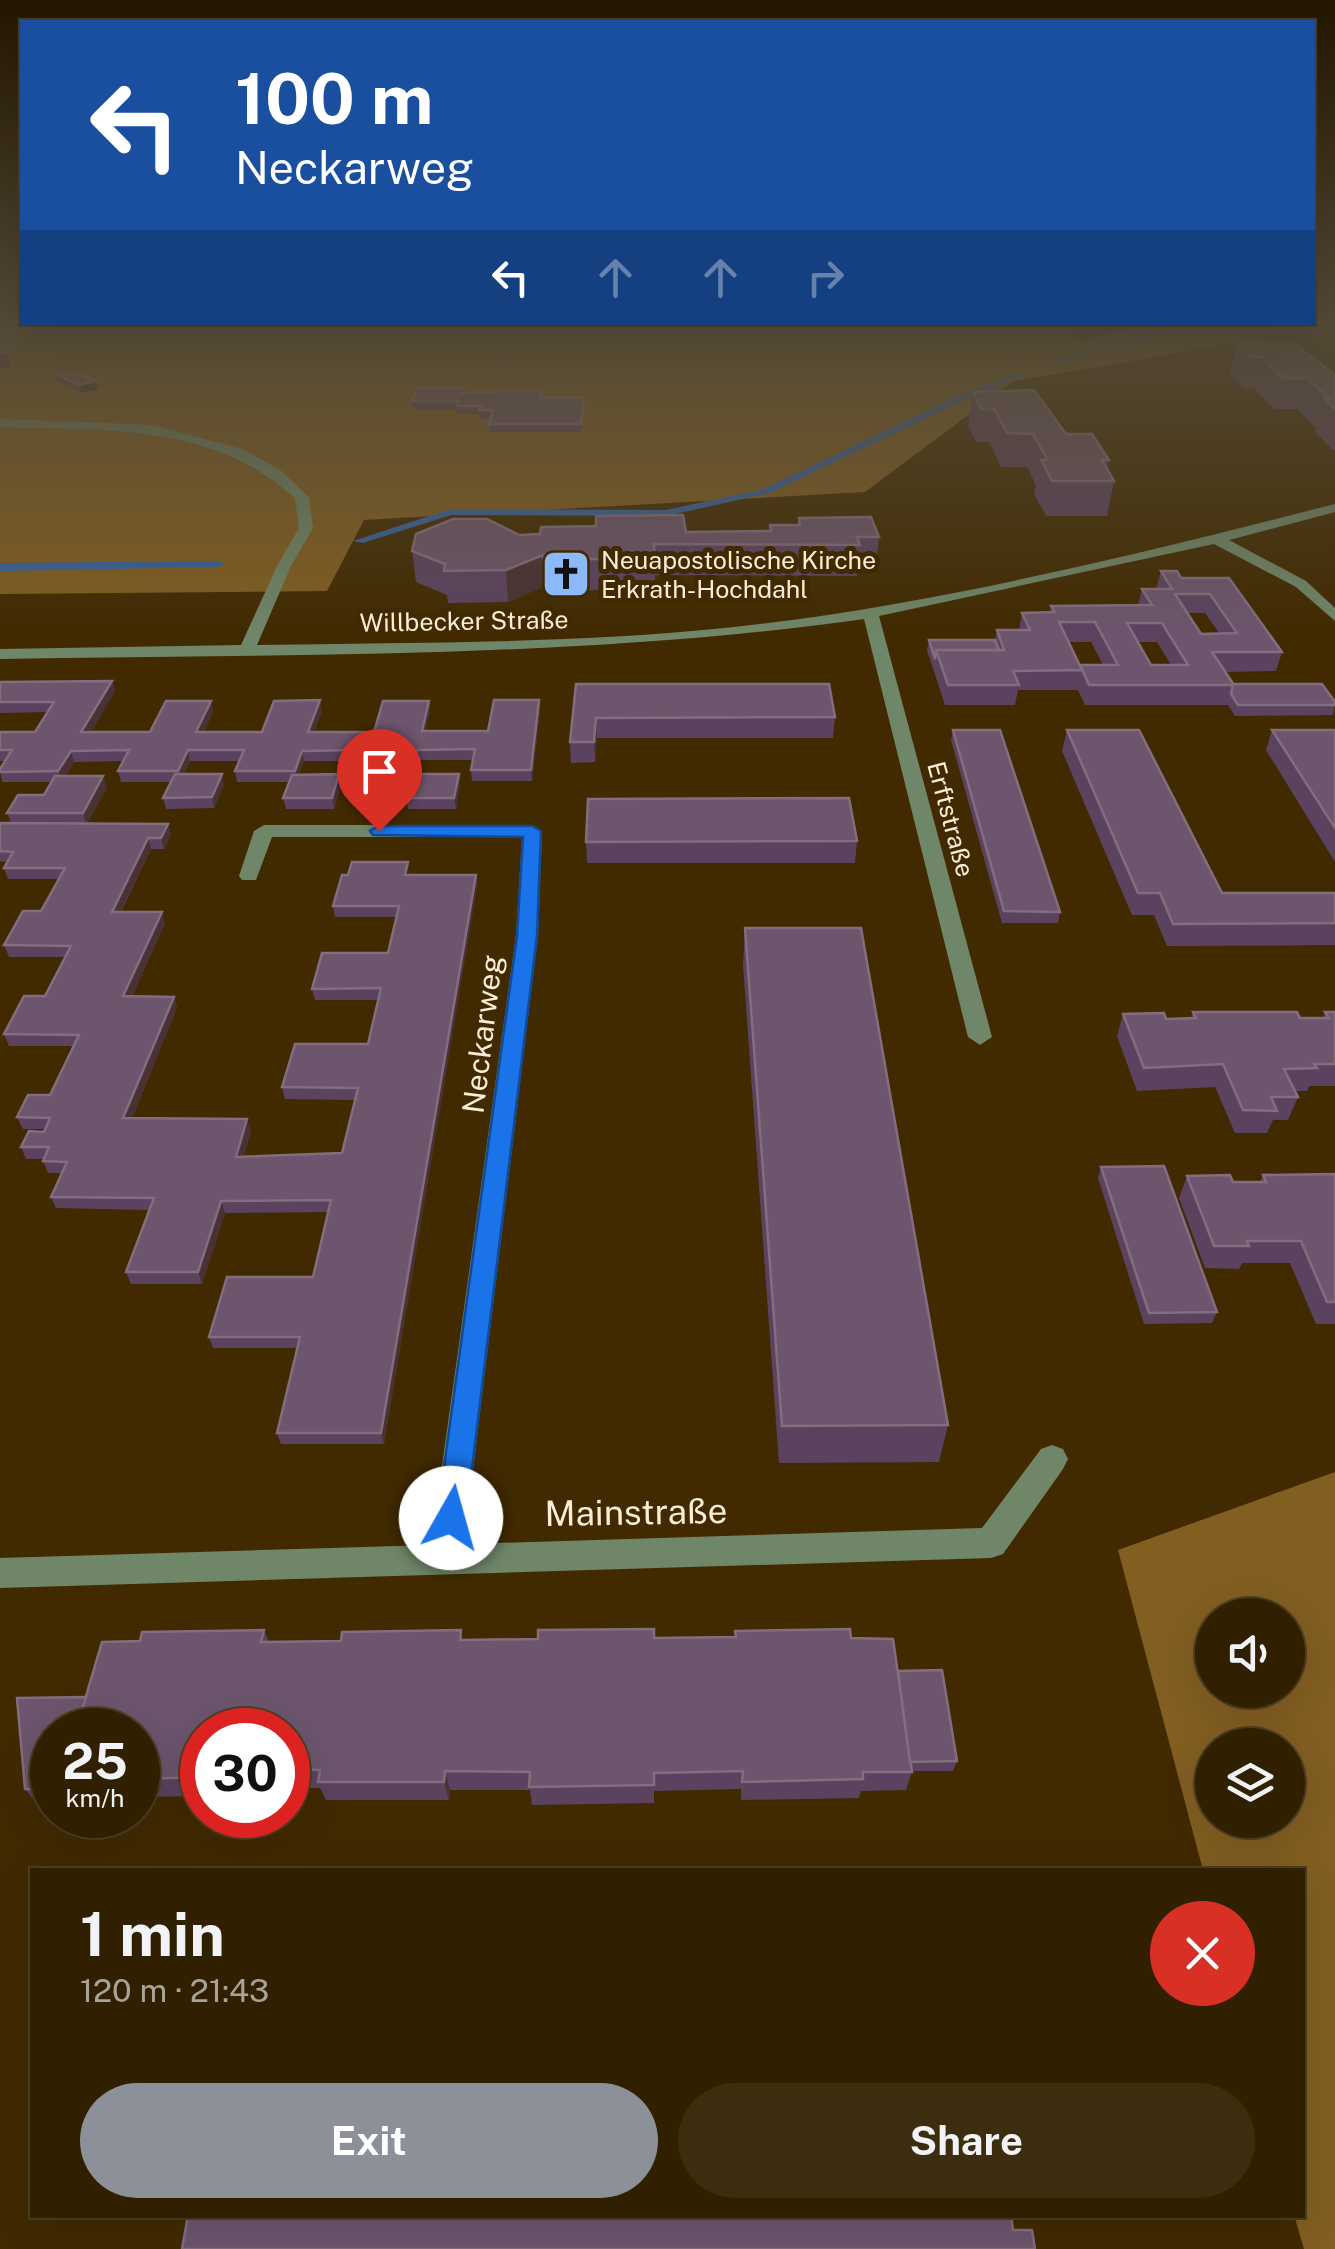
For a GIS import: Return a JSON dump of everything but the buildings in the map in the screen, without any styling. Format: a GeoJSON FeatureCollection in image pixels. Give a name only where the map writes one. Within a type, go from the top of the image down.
{"type":"FeatureCollection","features":[{"type":"Feature","properties":{"kind":"street"},"geometry":{"type":"LineString","coordinates":[[109,427],[154,429],[238,452],[274,472],[302,497],[306,528],[284,566],[246,651]]}},
{"type":"Feature","properties":{"kind":"street","name":"Willbecker Straße"},"geometry":{"type":"LineString","coordinates":[[0,654],[557,645],[733,632],[870,613],[1216,539],[1335,508]]}},
{"type":"Feature","properties":{"kind":"street"},"geometry":{"type":"LineString","coordinates":[[1216,539],[1301,584],[1335,616]]}},
{"type":"Feature","properties":{"kind":"street","name":"Erftstraße"},"geometry":{"type":"LineString","coordinates":[[870,613],[980,1038]]}},
{"type":"Feature","properties":{"kind":"street","name":"Neckarweg"},"geometry":{"type":"LineString","coordinates":[[249,876],[264,831],[532,831],[527,936],[446,1557]]}},
{"type":"Feature","properties":{"kind":"street","name":"Mainstraße"},"geometry":{"type":"LineString","coordinates":[[0,1573],[990,1543],[1052,1459]]}},
{"type":"Feature","properties":{"kind":"shaded area"},"geometry":{"type":"Polygon","coordinates":[[[0,427],[952,427],[865,492],[364,520],[327,591],[0,594],[0,427]]]}},
{"type":"Feature","properties":{"kind":"shaded area"},"geometry":{"type":"Polygon","coordinates":[[[1335,1472],[1335,2249],[1304,2249],[1295,2218],[1305,2218],[1305,1868],[1202,1868],[1118,1550],[1335,1472]]]}},
{"type":"Feature","properties":{"kind":"waterway"},"geometry":{"type":"LineString","coordinates":[[359,541],[450,512],[666,513],[766,491],[900,427]]}},
{"type":"Feature","properties":{"kind":"waterway"},"geometry":{"type":"LineString","coordinates":[[0,567],[218,563]]}},
{"type":"Feature","properties":{"kind":"place","name":"Neuapostolische Kirche Erkrath-Hochdahl"},"geometry":{"type":"Point","coordinates":[566,574]}},
{"type":"Feature","properties":{"kind":"route"},"geometry":{"type":"LineString","coordinates":[[379,831],[532,831],[527,936],[451,1518]]}}]}
